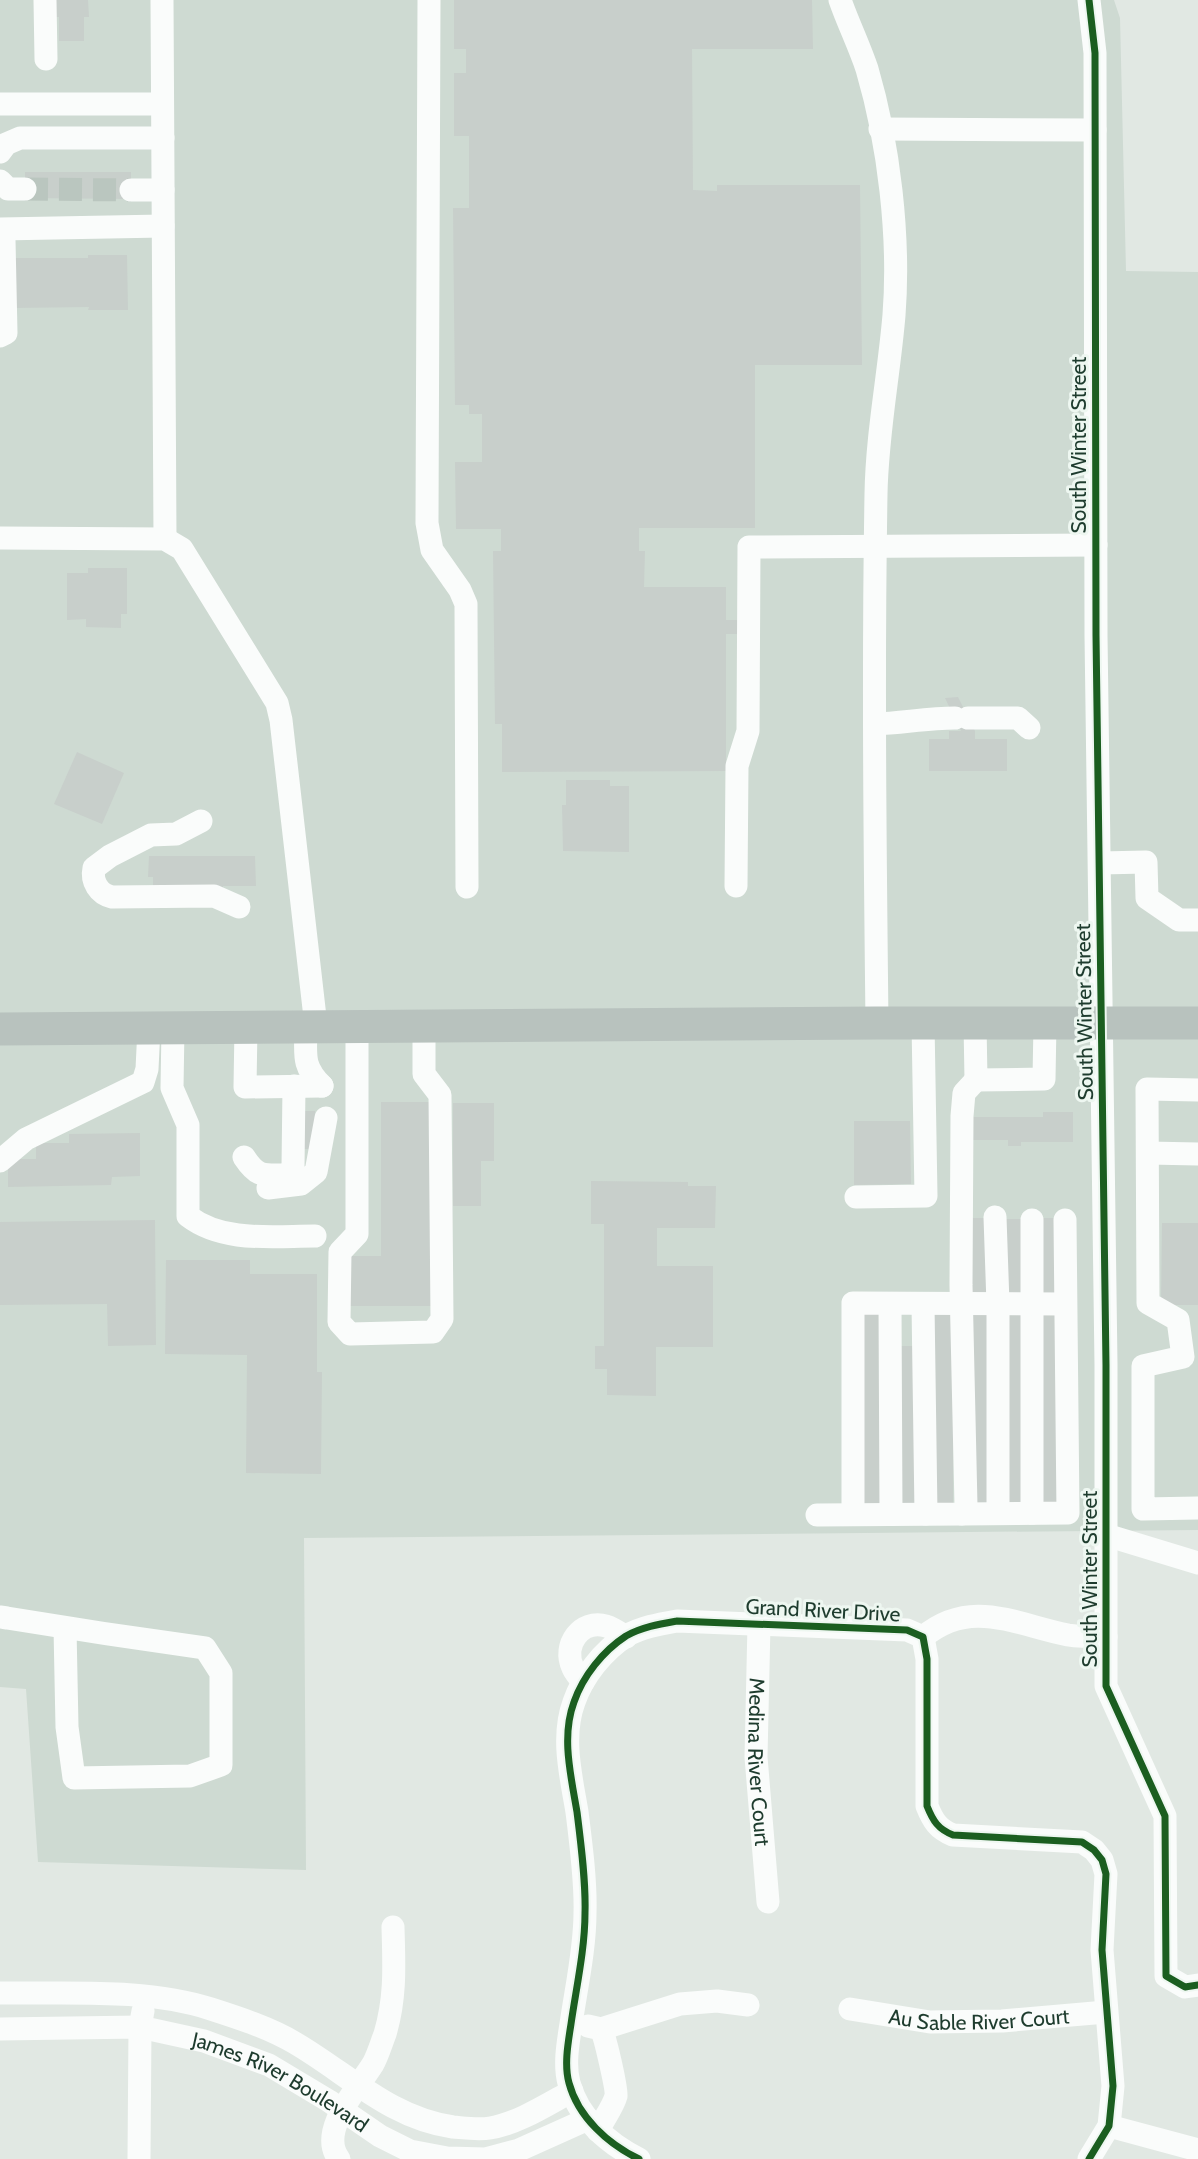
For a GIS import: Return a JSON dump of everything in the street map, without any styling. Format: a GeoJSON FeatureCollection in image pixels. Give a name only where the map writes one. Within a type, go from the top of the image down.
{"type":"FeatureCollection","features":[{"type":"Feature","properties":{"kind":"highway"},"geometry":{"type":"LineString","coordinates":[[0,1029],[1198,1023]]}},
{"type":"Feature","properties":{"kind":"street"},"geometry":{"type":"LineString","coordinates":[[45,0],[46,59]]}},
{"type":"Feature","properties":{"kind":"street"},"geometry":{"type":"LineString","coordinates":[[162,0],[165,540]]}},
{"type":"Feature","properties":{"kind":"street"},"geometry":{"type":"LineString","coordinates":[[429,0],[427,523],[432,550],[460,590],[466,604],[467,887]]}},
{"type":"Feature","properties":{"kind":"street"},"geometry":{"type":"LineString","coordinates":[[839,0],[867,69],[892,205],[895,294],[878,451],[876,547],[877,1023]]}},
{"type":"Feature","properties":{"kind":"street","name":"South Winter Street"},"geometry":{"type":"LineString","coordinates":[[1092,2],[1095,54],[1096,545],[1106,1686],[1165,1816],[1166,1976],[1185,1987],[1198,1985]]}},
{"type":"Feature","properties":{"kind":"street"},"geometry":{"type":"LineString","coordinates":[[0,104],[162,104]]}},
{"type":"Feature","properties":{"kind":"street"},"geometry":{"type":"LineString","coordinates":[[880,129],[1095,130]]}},
{"type":"Feature","properties":{"kind":"street"},"geometry":{"type":"LineString","coordinates":[[0,152],[6,145],[20,138],[163,138]]}},
{"type":"Feature","properties":{"kind":"street"},"geometry":{"type":"LineString","coordinates":[[0,181],[8,189],[25,189]]}},
{"type":"Feature","properties":{"kind":"street"},"geometry":{"type":"LineString","coordinates":[[131,190],[163,190]]}},
{"type":"Feature","properties":{"kind":"street"},"geometry":{"type":"LineString","coordinates":[[0,229],[163,226]]}},
{"type":"Feature","properties":{"kind":"street"},"geometry":{"type":"LineString","coordinates":[[0,237],[4,240],[6,333],[0,336]]}},
{"type":"Feature","properties":{"kind":"street"},"geometry":{"type":"LineString","coordinates":[[0,538],[165,540],[183,549],[277,703],[287,763],[311,1026],[306,1062],[310,1074],[322,1086],[245,1087],[246,1027]]}},
{"type":"Feature","properties":{"kind":"street"},"geometry":{"type":"LineString","coordinates":[[736,886],[737,766],[748,731],[749,547],[1096,545]]}},
{"type":"Feature","properties":{"kind":"street"},"geometry":{"type":"LineString","coordinates":[[875,723],[897,723],[925,718],[1018,718],[1029,728]]}},
{"type":"Feature","properties":{"kind":"street"},"geometry":{"type":"LineString","coordinates":[[201,821],[176,834],[150,835],[121,850],[96,866],[93,872],[94,881],[107,895],[214,896],[239,907]]}},
{"type":"Feature","properties":{"kind":"street"},"geometry":{"type":"LineString","coordinates":[[1100,863],[1146,862],[1147,898],[1179,920],[1198,920]]}},
{"type":"Feature","properties":{"kind":"street"},"geometry":{"type":"LineString","coordinates":[[856,1197],[926,1196],[923,1023]]}},
{"type":"Feature","properties":{"kind":"street"},"geometry":{"type":"LineString","coordinates":[[961,1514],[966,1506],[967,1495],[961,1304],[962,1116],[964,1093],[976,1080],[975,1023]]}},
{"type":"Feature","properties":{"kind":"street"},"geometry":{"type":"LineString","coordinates":[[976,1080],[1044,1079],[1045,1023]]}},
{"type":"Feature","properties":{"kind":"street"},"geometry":{"type":"LineString","coordinates":[[357,1026],[357,1234],[340,1252],[339,1322],[350,1334],[433,1332],[442,1319],[440,1095],[424,1074],[424,1026]]}},
{"type":"Feature","properties":{"kind":"street"},"geometry":{"type":"LineString","coordinates":[[0,1161],[26,1139],[143,1083],[161,1028]]}},
{"type":"Feature","properties":{"kind":"street"},"geometry":{"type":"LineString","coordinates":[[161,1028],[172,1088],[188,1125],[188,1216],[203,1227],[220,1232],[250,1236],[315,1236]]}},
{"type":"Feature","properties":{"kind":"street"},"geometry":{"type":"LineString","coordinates":[[294,1086],[293,1167],[287,1175],[261,1175],[244,1168],[254,1187],[265,1189],[301,1184],[316,1172],[326,1118]]}},
{"type":"Feature","properties":{"kind":"street"},"geometry":{"type":"LineString","coordinates":[[1198,1090],[1147,1089],[1148,1303],[1178,1320],[1191,1358],[1143,1366],[1143,1509],[1198,1508]]}},
{"type":"Feature","properties":{"kind":"street"},"geometry":{"type":"LineString","coordinates":[[1147,1153],[1198,1154]]}},
{"type":"Feature","properties":{"kind":"street"},"geometry":{"type":"LineString","coordinates":[[995,1217],[998,1304],[998,1513]]}},
{"type":"Feature","properties":{"kind":"street"},"geometry":{"type":"LineString","coordinates":[[1032,1220],[1032,1513]]}},
{"type":"Feature","properties":{"kind":"street"},"geometry":{"type":"LineString","coordinates":[[817,1515],[1068,1513],[1065,1220]]}},
{"type":"Feature","properties":{"kind":"street"},"geometry":{"type":"LineString","coordinates":[[853,1514],[853,1303],[1065,1304]]}},
{"type":"Feature","properties":{"kind":"street"},"geometry":{"type":"LineString","coordinates":[[890,1304],[891,1514]]}},
{"type":"Feature","properties":{"kind":"street"},"geometry":{"type":"LineString","coordinates":[[923,1304],[926,1514]]}},
{"type":"Feature","properties":{"kind":"street","name":"South Winter Street"},"geometry":{"type":"LineString","coordinates":[[1106,1535],[1198,1563]]}},
{"type":"Feature","properties":{"kind":"street"},"geometry":{"type":"LineString","coordinates":[[923,1637],[949,1621],[983,1615],[1006,1618],[1070,1635],[1106,1637]]}},
{"type":"Feature","properties":{"kind":"street"},"geometry":{"type":"LineString","coordinates":[[0,1617],[205,1648],[221,1673],[221,1765],[190,1776],[74,1777],[67,1727],[65,1628]]}},
{"type":"Feature","properties":{"kind":"street","name":"Grand River Drive"},"geometry":{"type":"LineString","coordinates":[[639,2159],[622,2151],[593,2125],[568,2082],[567,2054],[585,1914],[577,1818],[566,1741],[573,1703],[583,1682],[605,1654],[626,1637],[648,1627],[677,1621],[907,1630],[923,1637],[927,1659],[927,1806],[933,1821],[942,1830],[953,1835],[1082,1842],[1102,1860],[1106,1874],[1102,1950],[1113,2086],[1109,2126],[1089,2159]]}},
{"type":"Feature","properties":{"kind":"street","name":"Medina River Court"},"geometry":{"type":"LineString","coordinates":[[759,1624],[756,1757],[768,1902]]}},
{"type":"Feature","properties":{"kind":"street"},"geometry":{"type":"LineString","coordinates":[[583,1682],[573,1668],[570,1654],[570,1644],[579,1632],[591,1625],[607,1626],[626,1637]]}},
{"type":"Feature","properties":{"kind":"street"},"geometry":{"type":"LineString","coordinates":[[339,2159],[332,2140],[341,2109],[375,2060],[394,1997],[393,1927]]}},
{"type":"Feature","properties":{"kind":"street","name":"James River Boulevard"},"geometry":{"type":"LineString","coordinates":[[0,1993],[120,1995],[209,2008],[293,2042],[404,2114],[432,2124],[491,2128],[532,2113],[572,2091]]}},
{"type":"Feature","properties":{"kind":"street"},"geometry":{"type":"LineString","coordinates":[[139,2159],[140,2026],[145,1998]]}},
{"type":"Feature","properties":{"kind":"street"},"geometry":{"type":"LineString","coordinates":[[571,2022],[601,2029],[680,2004],[717,2001],[748,2005]]}},
{"type":"Feature","properties":{"kind":"street","name":"Au Sable River Court"},"geometry":{"type":"LineString","coordinates":[[850,2009],[930,2022],[1002,2021],[1106,2012]]}},
{"type":"Feature","properties":{"kind":"street","name":"James River Boulevard"},"geometry":{"type":"LineString","coordinates":[[0,2029],[140,2026],[204,2041],[269,2065],[410,2151],[447,2158],[485,2159],[593,2125]]}},
{"type":"Feature","properties":{"kind":"street"},"geometry":{"type":"LineString","coordinates":[[593,2125],[615,2098],[616,2091],[608,2062],[606,2038],[601,2029]]}},
{"type":"Feature","properties":{"kind":"street"},"geometry":{"type":"LineString","coordinates":[[1109,2126],[1198,2150]]}},
{"type":"Feature","properties":{"kind":"street"},"geometry":{"type":"LineString","coordinates":[[376,2159],[392,2141]]}},
{"type":"Feature","properties":{"kind":"shaded area"},"geometry":{"type":"Polygon","coordinates":[[[0,0],[1114,0],[1120,18],[1126,271],[1198,272],[1198,1530],[304,1538],[306,1870],[38,1862],[26,1689],[0,1687],[0,0]]]}},
{"type":"Feature","properties":{"kind":"building"},"geometry":{"type":"Polygon","coordinates":[[[55,0],[88,0],[89,17],[84,17],[84,41],[59,41],[59,17],[56,17],[55,0]]]}},
{"type":"Feature","properties":{"kind":"building"},"geometry":{"type":"Polygon","coordinates":[[[454,0],[812,0],[813,49],[692,49],[693,190],[717,191],[717,185],[860,185],[862,365],[755,365],[755,528],[639,528],[639,551],[645,551],[644,587],[726,587],[726,620],[741,620],[741,634],[726,634],[726,771],[502,772],[502,724],[495,724],[493,551],[501,551],[501,529],[456,529],[455,462],[482,462],[482,414],[469,414],[469,405],[455,405],[453,208],[469,208],[469,136],[454,136],[454,73],[466,73],[466,49],[454,49],[454,0]]]}},
{"type":"Feature","properties":{"kind":"building"},"geometry":{"type":"Polygon","coordinates":[[[25,172],[131,172],[131,199],[25,198],[25,172]]]}},
{"type":"Feature","properties":{"kind":"building"},"geometry":{"type":"Polygon","coordinates":[[[88,255],[127,255],[128,310],[88,310],[89,307],[14,308],[14,258],[88,258],[88,255]]]}},
{"type":"Feature","properties":{"kind":"building"},"geometry":{"type":"Polygon","coordinates":[[[88,568],[127,568],[127,614],[121,614],[121,628],[86,627],[86,619],[67,620],[67,573],[88,573],[88,568]]]}},
{"type":"Feature","properties":{"kind":"building"},"geometry":{"type":"Polygon","coordinates":[[[958,697],[975,731],[975,739],[1007,739],[1007,771],[929,771],[929,739],[949,739],[949,731],[961,731],[945,698],[958,697]]]}},
{"type":"Feature","properties":{"kind":"building"},"geometry":{"type":"Polygon","coordinates":[[[77,752],[124,773],[102,824],[54,804],[77,752]]]}},
{"type":"Feature","properties":{"kind":"building"},"geometry":{"type":"Polygon","coordinates":[[[566,780],[610,780],[610,786],[629,786],[629,852],[563,851],[562,805],[566,805],[566,780]]]}},
{"type":"Feature","properties":{"kind":"building"},"geometry":{"type":"Polygon","coordinates":[[[149,856],[255,856],[256,886],[223,886],[223,891],[153,891],[153,877],[148,877],[149,856]]]}},
{"type":"Feature","properties":{"kind":"building"},"geometry":{"type":"Polygon","coordinates":[[[381,1102],[432,1102],[433,1306],[346,1306],[346,1256],[381,1256],[381,1102]]]}},
{"type":"Feature","properties":{"kind":"building"},"geometry":{"type":"Polygon","coordinates":[[[453,1103],[494,1103],[494,1161],[481,1161],[481,1206],[453,1206],[453,1103]]]}},
{"type":"Feature","properties":{"kind":"building"},"geometry":{"type":"Polygon","coordinates":[[[300,1111],[315,1111],[314,1149],[299,1149],[300,1111]]]}},
{"type":"Feature","properties":{"kind":"building"},"geometry":{"type":"Polygon","coordinates":[[[1043,1112],[1073,1112],[1073,1142],[1021,1142],[1021,1146],[1008,1146],[1008,1140],[969,1140],[969,1117],[1043,1117],[1043,1112]]]}},
{"type":"Feature","properties":{"kind":"building"},"geometry":{"type":"Polygon","coordinates":[[[854,1121],[910,1121],[911,1184],[854,1185],[854,1121]]]}},
{"type":"Feature","properties":{"kind":"building"},"geometry":{"type":"Polygon","coordinates":[[[140,1133],[140,1176],[112,1177],[111,1185],[8,1187],[8,1159],[36,1159],[36,1143],[69,1143],[69,1134],[140,1133]]]}},
{"type":"Feature","properties":{"kind":"building"},"geometry":{"type":"Polygon","coordinates":[[[591,1181],[688,1182],[688,1186],[716,1186],[715,1228],[657,1228],[657,1266],[713,1266],[713,1347],[656,1347],[656,1396],[607,1395],[607,1369],[595,1369],[595,1346],[604,1346],[604,1224],[591,1224],[591,1181]]]}},
{"type":"Feature","properties":{"kind":"building"},"geometry":{"type":"Polygon","coordinates":[[[966,1218],[989,1218],[990,1293],[967,1293],[966,1218]]]}},
{"type":"Feature","properties":{"kind":"building"},"geometry":{"type":"Polygon","coordinates":[[[1036,1218],[1059,1218],[1059,1293],[1037,1293],[1036,1218]]]}},
{"type":"Feature","properties":{"kind":"building"},"geometry":{"type":"Polygon","coordinates":[[[1003,1219],[1026,1219],[1026,1294],[1004,1294],[1003,1219]]]}},
{"type":"Feature","properties":{"kind":"building"},"geometry":{"type":"Polygon","coordinates":[[[155,1220],[156,1345],[108,1346],[107,1304],[0,1305],[0,1222],[155,1220]]]}},
{"type":"Feature","properties":{"kind":"building"},"geometry":{"type":"Polygon","coordinates":[[[1162,1223],[1198,1223],[1198,1305],[1161,1305],[1162,1223]]]}},
{"type":"Feature","properties":{"kind":"building"},"geometry":{"type":"Polygon","coordinates":[[[166,1260],[250,1260],[250,1274],[317,1274],[317,1372],[322,1372],[321,1474],[246,1473],[247,1355],[165,1354],[166,1260]]]}},
{"type":"Feature","properties":{"kind":"building"},"geometry":{"type":"Polygon","coordinates":[[[861,1314],[885,1314],[885,1505],[861,1505],[861,1314]]]}},
{"type":"Feature","properties":{"kind":"building"},"geometry":{"type":"Polygon","coordinates":[[[929,1314],[953,1314],[953,1506],[930,1506],[929,1314]]]}},
{"type":"Feature","properties":{"kind":"building"},"geometry":{"type":"Polygon","coordinates":[[[1002,1314],[1026,1314],[1026,1506],[1002,1506],[1002,1314]]]}},
{"type":"Feature","properties":{"kind":"building"},"geometry":{"type":"Polygon","coordinates":[[[1037,1314],[1060,1314],[1061,1505],[1037,1505],[1037,1314]]]}},
{"type":"Feature","properties":{"kind":"building"},"geometry":{"type":"Polygon","coordinates":[[[970,1315],[994,1315],[994,1507],[970,1507],[970,1315]]]}},
{"type":"Feature","properties":{"kind":"building"},"geometry":{"type":"Polygon","coordinates":[[[896,1346],[921,1346],[922,1506],[898,1507],[896,1346]]]}},
{"type":"Feature","properties":{"kind":"tunnel"},"geometry":{"type":"LineString","coordinates":[[25,189],[131,190]]}},
{"type":"Feature","properties":{"kind":"cycle path"},"geometry":{"type":"LineString","coordinates":[[1089,0],[1095,53],[1096,635],[1106,1365],[1106,1686],[1165,1816],[1166,1976],[1185,1987],[1198,1985]]}},
{"type":"Feature","properties":{"kind":"cycle path"},"geometry":{"type":"LineString","coordinates":[[639,2159],[616,2146],[596,2128],[579,2107],[569,2083],[568,2046],[582,1955],[585,1901],[580,1837],[568,1757],[568,1729],[574,1702],[583,1683],[609,1649],[638,1630],[677,1621],[907,1630],[923,1637],[927,1659],[927,1806],[937,1824],[953,1835],[1082,1842],[1102,1860],[1106,1874],[1102,1950],[1113,2086],[1109,2126],[1089,2159]]}}]}
